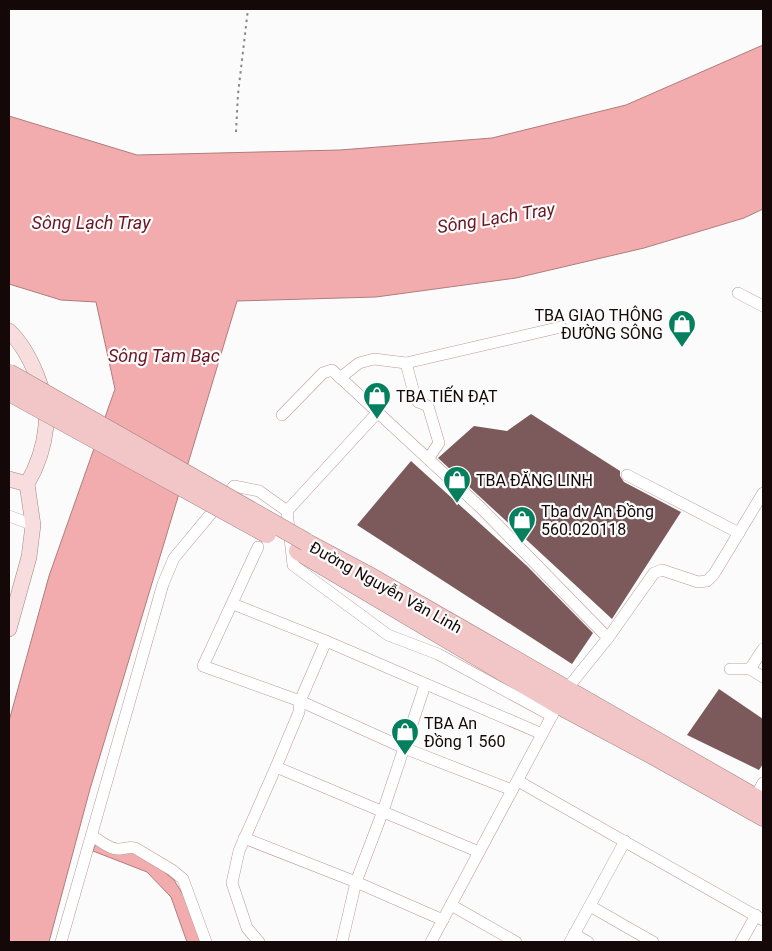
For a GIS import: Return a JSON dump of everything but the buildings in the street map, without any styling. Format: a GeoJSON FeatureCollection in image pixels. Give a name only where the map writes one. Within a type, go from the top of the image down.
{"type":"FeatureCollection","features":[{"type":"Feature","properties":{"kind":"highway","name":"Đường Nguyễn Văn Linh"},"geometry":{"type":"LineString","coordinates":[[9,373],[302,547],[558,703],[759,804]]}},
{"type":"Feature","properties":{"kind":"highway","name":"Đường Nguyễn Văn Linh"},"geometry":{"type":"LineString","coordinates":[[9,392],[302,547]]}},
{"type":"Feature","properties":{"kind":"main road"},"geometry":{"type":"LineString","coordinates":[[9,331],[29,357],[36,373],[46,424],[36,469],[27,484],[34,525],[29,557],[9,629]]}},
{"type":"Feature","properties":{"kind":"main road"},"geometry":{"type":"LineString","coordinates":[[9,479],[27,484]]}},
{"type":"Feature","properties":{"kind":"street"},"geometry":{"type":"LineString","coordinates":[[738,292],[763,306]]}},
{"type":"Feature","properties":{"kind":"street"},"geometry":{"type":"LineString","coordinates":[[340,378],[359,364],[374,359],[406,363],[561,327]]}},
{"type":"Feature","properties":{"kind":"street"},"geometry":{"type":"LineString","coordinates":[[406,363],[415,396],[418,402],[428,406],[439,443],[428,459]]}},
{"type":"Feature","properties":{"kind":"street"},"geometry":{"type":"LineString","coordinates":[[282,415],[323,373],[332,370],[482,508],[608,638]]}},
{"type":"Feature","properties":{"kind":"street"},"geometry":{"type":"LineString","coordinates":[[287,511],[377,413]]}},
{"type":"Feature","properties":{"kind":"street"},"geometry":{"type":"LineString","coordinates":[[627,475],[739,533]]}},
{"type":"Feature","properties":{"kind":"street"},"geometry":{"type":"LineString","coordinates":[[61,942],[162,584],[174,558],[234,486],[259,490],[287,511],[293,565],[388,635],[558,703]]}},
{"type":"Feature","properties":{"kind":"street"},"geometry":{"type":"LineString","coordinates":[[431,942],[558,703],[608,638],[654,573],[662,570],[698,582],[707,581],[714,574],[763,493]]}},
{"type":"Feature","properties":{"kind":"street"},"geometry":{"type":"LineString","coordinates":[[9,516],[34,525]]}},
{"type":"Feature","properties":{"kind":"street"},"geometry":{"type":"LineString","coordinates":[[258,547],[203,666],[300,701],[404,748],[515,786],[625,840],[759,918],[741,942]]}},
{"type":"Feature","properties":{"kind":"street"},"geometry":{"type":"LineString","coordinates":[[233,604],[326,641],[542,734]]}},
{"type":"Feature","properties":{"kind":"street"},"geometry":{"type":"LineString","coordinates":[[259,942],[247,928],[232,883],[239,851],[299,712],[300,701],[326,641]]}},
{"type":"Feature","properties":{"kind":"street"},"geometry":{"type":"LineString","coordinates":[[750,669],[763,649]]}},
{"type":"Feature","properties":{"kind":"street"},"geometry":{"type":"LineString","coordinates":[[730,669],[750,669],[763,677]]}},
{"type":"Feature","properties":{"kind":"street"},"geometry":{"type":"LineString","coordinates":[[342,942],[356,882],[383,812],[426,685]]}},
{"type":"Feature","properties":{"kind":"street"},"geometry":{"type":"LineString","coordinates":[[276,767],[479,852]]}},
{"type":"Feature","properties":{"kind":"street"},"geometry":{"type":"LineString","coordinates":[[92,836],[115,849],[128,846],[135,848],[172,870],[183,879],[206,942]]}},
{"type":"Feature","properties":{"kind":"street"},"geometry":{"type":"LineString","coordinates":[[244,838],[356,882],[443,920]]}},
{"type":"Feature","properties":{"kind":"street"},"geometry":{"type":"LineString","coordinates":[[588,942],[572,938],[625,840]]}},
{"type":"Feature","properties":{"kind":"street"},"geometry":{"type":"LineString","coordinates":[[451,905],[516,942]]}},
{"type":"Feature","properties":{"kind":"street"},"geometry":{"type":"LineString","coordinates":[[590,906],[653,942]]}},
{"type":"Feature","properties":{"kind":"path"},"geometry":{"type":"LineString","coordinates":[[236,132],[238,94],[248,9]]}},
{"type":"Feature","properties":{"kind":"water","name":"Sông Lạch Tray"},"geometry":{"type":"Polygon","coordinates":[[[763,45],[763,209],[744,218],[644,248],[516,278],[376,297],[237,301],[90,789],[49,942],[9,942],[9,721],[49,576],[115,389],[96,302],[61,300],[9,284],[9,116],[137,155],[340,150],[492,138],[626,105],[763,45]]]}},
{"type":"Feature","properties":{"kind":"water"},"geometry":{"type":"Polygon","coordinates":[[[96,843],[131,850],[151,861],[174,880],[185,898],[202,942],[187,942],[171,897],[147,872],[93,851],[96,843]]]}},
{"type":"Feature","properties":{"kind":"place","name":"TBA GIAO THÔNG ĐƯỜNG SÔNG"},"geometry":{"type":"Point","coordinates":[682,348]}},
{"type":"Feature","properties":{"kind":"place","name":"TBA TIẾN ĐẠT"},"geometry":{"type":"Point","coordinates":[377,420]}},
{"type":"Feature","properties":{"kind":"place","name":"TBA ĐĂNG LINH"},"geometry":{"type":"Point","coordinates":[457,504]}},
{"type":"Feature","properties":{"kind":"place","name":"Tba dv An Đồng 560.020118"},"geometry":{"type":"Point","coordinates":[522,544]}},
{"type":"Feature","properties":{"kind":"place","name":"TBA An Đồng 1 560"},"geometry":{"type":"Point","coordinates":[405,756]}},
{"type":"Feature","properties":{"kind":"water label","name":"Sông Tam Bạc"},"geometry":{"type":"Point","coordinates":[164,356]}}]}
